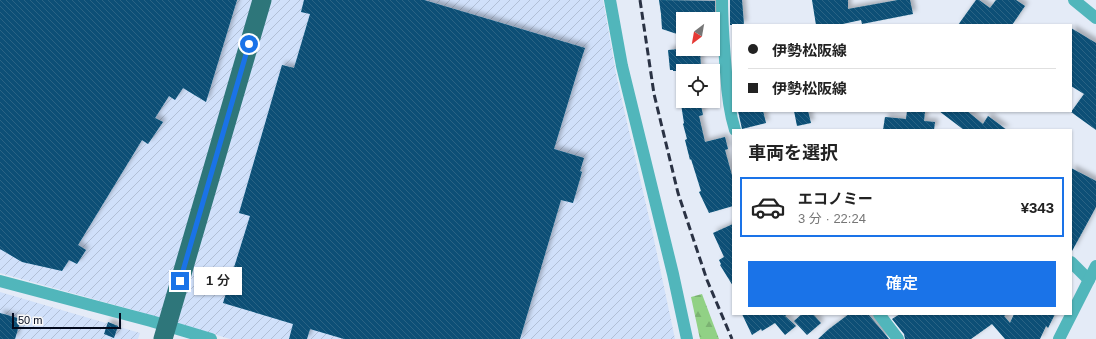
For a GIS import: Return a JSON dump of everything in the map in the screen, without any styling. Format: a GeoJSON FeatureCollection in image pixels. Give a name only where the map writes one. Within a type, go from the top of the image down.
{"type":"FeatureCollection","features":[{"type":"Feature","properties":{"kind":"main road"},"geometry":{"type":"LineString","coordinates":[[165,332],[262,0]]}},
{"type":"Feature","properties":{"kind":"street"},"geometry":{"type":"LineString","coordinates":[[610,0],[622,66],[673,274],[687,339]]}},
{"type":"Feature","properties":{"kind":"street"},"geometry":{"type":"LineString","coordinates":[[722,0],[722,28],[726,77],[731,118],[735,129]]}},
{"type":"Feature","properties":{"kind":"street"},"geometry":{"type":"LineString","coordinates":[[1074,0],[1096,18]]}},
{"type":"Feature","properties":{"kind":"street"},"geometry":{"type":"LineString","coordinates":[[1072,263],[1089,280]]}},
{"type":"Feature","properties":{"kind":"street"},"geometry":{"type":"LineString","coordinates":[[1072,313],[1096,267]]}},
{"type":"Feature","properties":{"kind":"street"},"geometry":{"type":"LineString","coordinates":[[0,281],[165,332],[211,339]]}},
{"type":"Feature","properties":{"kind":"street"},"geometry":{"type":"LineString","coordinates":[[880,315],[898,339]]}},
{"type":"Feature","properties":{"kind":"street"},"geometry":{"type":"LineString","coordinates":[[1059,339],[1071,315]]}},
{"type":"Feature","properties":{"kind":"shaded area"},"geometry":{"type":"Polygon","coordinates":[[[0,0],[603,0],[617,79],[675,339],[230,339],[137,311],[0,273],[0,0]]]}},
{"type":"Feature","properties":{"kind":"shaded area"},"geometry":{"type":"Polygon","coordinates":[[[0,292],[140,333],[138,339],[0,339],[0,292]]]}},
{"type":"Feature","properties":{"kind":"green space"},"geometry":{"type":"Polygon","coordinates":[[[702,294],[719,339],[700,339],[691,297],[702,294]]]}},
{"type":"Feature","properties":{"kind":"building"},"geometry":{"type":"Polygon","coordinates":[[[0,0],[237,0],[206,102],[183,88],[175,100],[169,96],[155,118],[163,122],[148,144],[142,140],[78,245],[86,250],[77,264],[69,260],[62,271],[22,262],[0,249],[0,0]]]}},
{"type":"Feature","properties":{"kind":"building"},"geometry":{"type":"Polygon","coordinates":[[[304,0],[424,0],[585,48],[554,149],[584,158],[580,171],[582,172],[573,203],[561,200],[520,339],[344,339],[310,329],[307,339],[289,339],[293,324],[223,303],[250,216],[239,213],[282,65],[294,68],[310,14],[301,12],[304,0]]]}},
{"type":"Feature","properties":{"kind":"building"},"geometry":{"type":"Polygon","coordinates":[[[659,0],[715,1],[715,12],[676,12],[676,34],[662,29],[659,0]]]}},
{"type":"Feature","properties":{"kind":"building"},"geometry":{"type":"Polygon","coordinates":[[[730,0],[742,0],[744,24],[730,25],[730,0]]]}},
{"type":"Feature","properties":{"kind":"building"},"geometry":{"type":"Polygon","coordinates":[[[812,0],[848,0],[848,9],[898,0],[910,0],[913,14],[862,24],[861,20],[843,24],[816,24],[812,0]]]}},
{"type":"Feature","properties":{"kind":"building"},"geometry":{"type":"Polygon","coordinates":[[[976,0],[979,0],[990,8],[996,0],[1016,0],[1025,6],[1013,24],[959,24],[976,0]]]}},
{"type":"Feature","properties":{"kind":"building"},"geometry":{"type":"Polygon","coordinates":[[[1072,29],[1096,43],[1096,130],[1071,112],[1084,94],[1072,87],[1072,29]]]}},
{"type":"Feature","properties":{"kind":"building"},"geometry":{"type":"Polygon","coordinates":[[[676,49],[676,56],[700,56],[701,64],[676,64],[676,71],[670,70],[668,50],[676,49]]]}},
{"type":"Feature","properties":{"kind":"building"},"geometry":{"type":"Polygon","coordinates":[[[682,108],[702,108],[703,115],[699,116],[705,142],[725,137],[728,149],[725,150],[732,175],[732,206],[709,213],[699,192],[701,191],[691,159],[690,160],[685,140],[687,139],[682,108]]]}},
{"type":"Feature","properties":{"kind":"building"},"geometry":{"type":"Polygon","coordinates":[[[738,112],[763,112],[766,123],[742,129],[738,112]]]}},
{"type":"Feature","properties":{"kind":"building"},"geometry":{"type":"Polygon","coordinates":[[[794,112],[808,112],[811,123],[797,126],[794,112]]]}},
{"type":"Feature","properties":{"kind":"building"},"geometry":{"type":"Polygon","coordinates":[[[907,112],[925,112],[924,121],[935,122],[934,129],[883,129],[885,117],[906,119],[907,112]]]}},
{"type":"Feature","properties":{"kind":"building"},"geometry":{"type":"Polygon","coordinates":[[[940,112],[968,112],[983,124],[988,116],[1006,129],[963,129],[940,112]]]}},
{"type":"Feature","properties":{"kind":"building"},"geometry":{"type":"Polygon","coordinates":[[[1072,169],[1096,181],[1096,207],[1072,251],[1072,169]]]}},
{"type":"Feature","properties":{"kind":"building"},"geometry":{"type":"Polygon","coordinates":[[[732,224],[732,284],[720,265],[719,260],[724,257],[713,233],[732,224]]]}},
{"type":"Feature","properties":{"kind":"building"},"geometry":{"type":"Polygon","coordinates":[[[0,313],[21,319],[15,339],[0,339],[0,313]]]}},
{"type":"Feature","properties":{"kind":"building"},"geometry":{"type":"Polygon","coordinates":[[[742,315],[786,315],[785,316],[796,326],[785,335],[775,323],[752,335],[742,315]]]}},
{"type":"Feature","properties":{"kind":"building"},"geometry":{"type":"Polygon","coordinates":[[[801,315],[814,315],[821,323],[807,335],[794,321],[801,315]]]}},
{"type":"Feature","properties":{"kind":"building"},"geometry":{"type":"Polygon","coordinates":[[[848,315],[869,315],[889,339],[818,339],[848,315]]]}},
{"type":"Feature","properties":{"kind":"building"},"geometry":{"type":"Polygon","coordinates":[[[898,315],[1006,315],[1004,316],[1010,323],[1014,315],[1054,315],[1048,328],[1046,326],[1040,339],[1005,339],[992,324],[971,339],[905,339],[904,334],[892,319],[898,315]]]}},
{"type":"Feature","properties":{"kind":"building"},"geometry":{"type":"Polygon","coordinates":[[[108,322],[118,326],[114,338],[104,334],[108,322]]]}},
{"type":"Feature","properties":{"kind":"railway"},"geometry":{"type":"LineString","coordinates":[[640,0],[654,94],[678,193],[707,280],[732,339]]}},
{"type":"Feature","properties":{"kind":"route"},"geometry":{"type":"LineString","coordinates":[[180,281],[249,44]]}}]}
